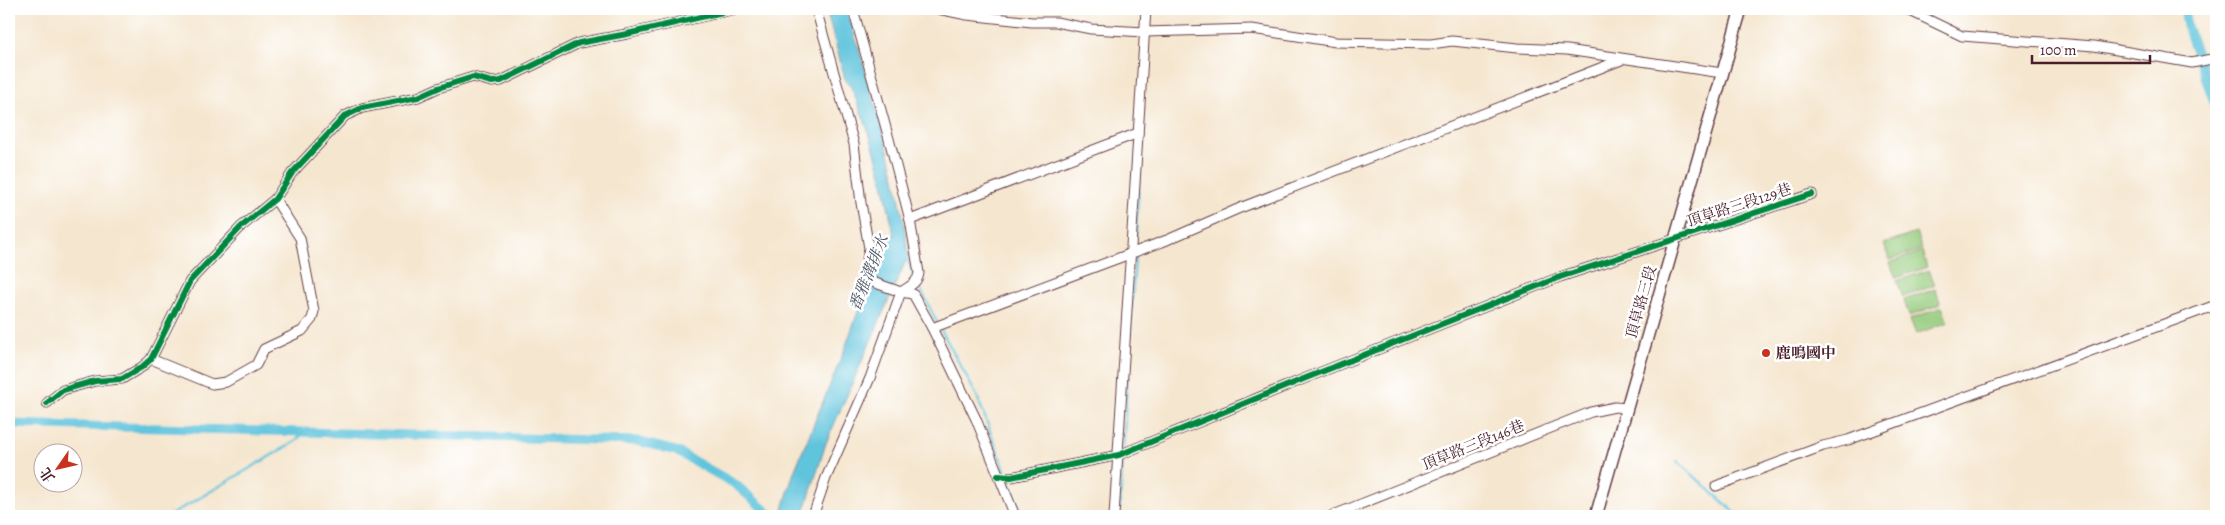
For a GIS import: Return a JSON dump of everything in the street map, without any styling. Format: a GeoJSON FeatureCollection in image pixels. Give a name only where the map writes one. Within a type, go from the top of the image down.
{"type":"FeatureCollection","features":[{"type":"Feature","properties":{"kind":"street"},"geometry":{"type":"LineString","coordinates":[[47,403],[63,390],[95,381],[122,378],[142,367],[151,358],[190,281],[241,227],[275,199],[292,173],[345,116],[362,108],[418,97],[438,88],[473,77],[492,82],[501,81],[579,43],[736,9]]}},
{"type":"Feature","properties":{"kind":"street"},"geometry":{"type":"LineString","coordinates":[[816,9],[854,144],[869,248],[864,279],[901,292],[913,294],[937,326],[976,419],[1004,476],[1015,516]]}},
{"type":"Feature","properties":{"kind":"street"},"geometry":{"type":"LineString","coordinates":[[813,516],[826,478],[870,378],[901,292],[916,281],[910,220],[853,9]]}},
{"type":"Feature","properties":{"kind":"street"},"geometry":{"type":"LineString","coordinates":[[941,9],[1032,22],[1056,22],[1091,29],[1145,32],[1252,29],[1336,42],[1431,44],[1452,41],[1517,48],[1567,50],[1722,74]]}},
{"type":"Feature","properties":{"kind":"street"},"geometry":{"type":"LineString","coordinates":[[1114,516],[1146,9]]}},
{"type":"Feature","properties":{"kind":"street","name":"頂草路三段"},"geometry":{"type":"LineString","coordinates":[[1596,516],[1741,9]]}},
{"type":"Feature","properties":{"kind":"street"},"geometry":{"type":"LineString","coordinates":[[1906,9],[1962,36],[2094,46],[2192,63],[2216,58]]}},
{"type":"Feature","properties":{"kind":"street"},"geometry":{"type":"LineString","coordinates":[[937,326],[1130,254],[1455,123],[1624,59]]}},
{"type":"Feature","properties":{"kind":"street"},"geometry":{"type":"LineString","coordinates":[[910,220],[1138,133]]}},
{"type":"Feature","properties":{"kind":"street","name":"頂草路三段129巷"},"geometry":{"type":"LineString","coordinates":[[1004,476],[1119,455],[1560,277],[1812,194]]}},
{"type":"Feature","properties":{"kind":"street"},"geometry":{"type":"LineString","coordinates":[[151,358],[212,384],[218,383],[240,375],[256,365],[264,349],[302,331],[312,318],[314,311],[300,238],[275,199]]}},
{"type":"Feature","properties":{"kind":"street"},"geometry":{"type":"LineString","coordinates":[[1716,486],[1823,446],[1848,440],[2216,305]]}},
{"type":"Feature","properties":{"kind":"street","name":"頂草路三段146巷"},"geometry":{"type":"LineString","coordinates":[[1331,516],[1591,412],[1615,407],[1627,408]]}},
{"type":"Feature","properties":{"kind":"green space"},"geometry":{"type":"Polygon","coordinates":[[[1916,233],[1922,249],[1890,260],[1884,244],[1916,233]]]}},
{"type":"Feature","properties":{"kind":"green space"},"geometry":{"type":"Polygon","coordinates":[[[1922,251],[1927,267],[1896,278],[1890,263],[1922,251]]]}},
{"type":"Feature","properties":{"kind":"green space"},"geometry":{"type":"Polygon","coordinates":[[[1929,270],[1935,285],[1903,297],[1897,281],[1929,270]]]}},
{"type":"Feature","properties":{"kind":"green space"},"geometry":{"type":"Polygon","coordinates":[[[1935,289],[1941,304],[1909,316],[1904,300],[1935,289]]]}},
{"type":"Feature","properties":{"kind":"green space"},"geometry":{"type":"Polygon","coordinates":[[[1942,307],[1948,322],[1916,334],[1910,319],[1942,307]]]}},
{"type":"Feature","properties":{"kind":"water"},"geometry":{"type":"Polygon","coordinates":[[[826,9],[847,9],[874,100],[899,195],[908,256],[826,443],[803,516],[781,516],[794,472],[844,351],[879,253],[880,242],[894,235],[875,151],[864,118],[845,79],[826,9]]]}},
{"type":"Feature","properties":{"kind":"waterway"},"geometry":{"type":"LineString","coordinates":[[2184,9],[2187,26],[2216,108]]}},
{"type":"Feature","properties":{"kind":"waterway"},"geometry":{"type":"LineString","coordinates":[[1135,249],[1140,167]]}},
{"type":"Feature","properties":{"kind":"waterway"},"geometry":{"type":"LineString","coordinates":[[1123,451],[1135,255]]}},
{"type":"Feature","properties":{"kind":"waterway"},"geometry":{"type":"LineString","coordinates":[[906,256],[915,279]]}},
{"type":"Feature","properties":{"kind":"waterway"},"geometry":{"type":"LineString","coordinates":[[918,283],[937,323]]}},
{"type":"Feature","properties":{"kind":"waterway"},"geometry":{"type":"LineString","coordinates":[[940,328],[977,396],[1006,473]]}},
{"type":"Feature","properties":{"kind":"waterway"},"geometry":{"type":"LineString","coordinates":[[9,424],[637,441],[676,451],[735,484],[772,516]]}},
{"type":"Feature","properties":{"kind":"waterway"},"geometry":{"type":"LineString","coordinates":[[169,516],[296,441],[304,432]]}},
{"type":"Feature","properties":{"kind":"waterway"},"geometry":{"type":"LineString","coordinates":[[1119,516],[1123,457]]}},
{"type":"Feature","properties":{"kind":"waterway"},"geometry":{"type":"LineString","coordinates":[[1677,461],[1739,516]]}},
{"type":"Feature","properties":{"kind":"waterway"},"geometry":{"type":"LineString","coordinates":[[1008,478],[1022,516]]}},
{"type":"Feature","properties":{"kind":"cycle path"},"geometry":{"type":"LineString","coordinates":[[47,403],[63,390],[95,381],[122,379],[151,359],[190,281],[241,227],[275,199],[292,173],[345,116],[362,108],[418,97],[438,88],[473,77],[492,82],[501,81],[579,43],[736,9]]}},
{"type":"Feature","properties":{"kind":"cycle path"},"geometry":{"type":"LineString","coordinates":[[998,476],[1011,477],[1119,455],[1560,277],[1812,194]]}},
{"type":"Feature","properties":{"kind":"place","name":"鹿鳴國中"},"geometry":{"type":"Point","coordinates":[1766,353]}},
{"type":"Feature","properties":{"kind":"water label","name":"番雅溝排水"},"geometry":{"type":"Point","coordinates":[869,273]}}]}
